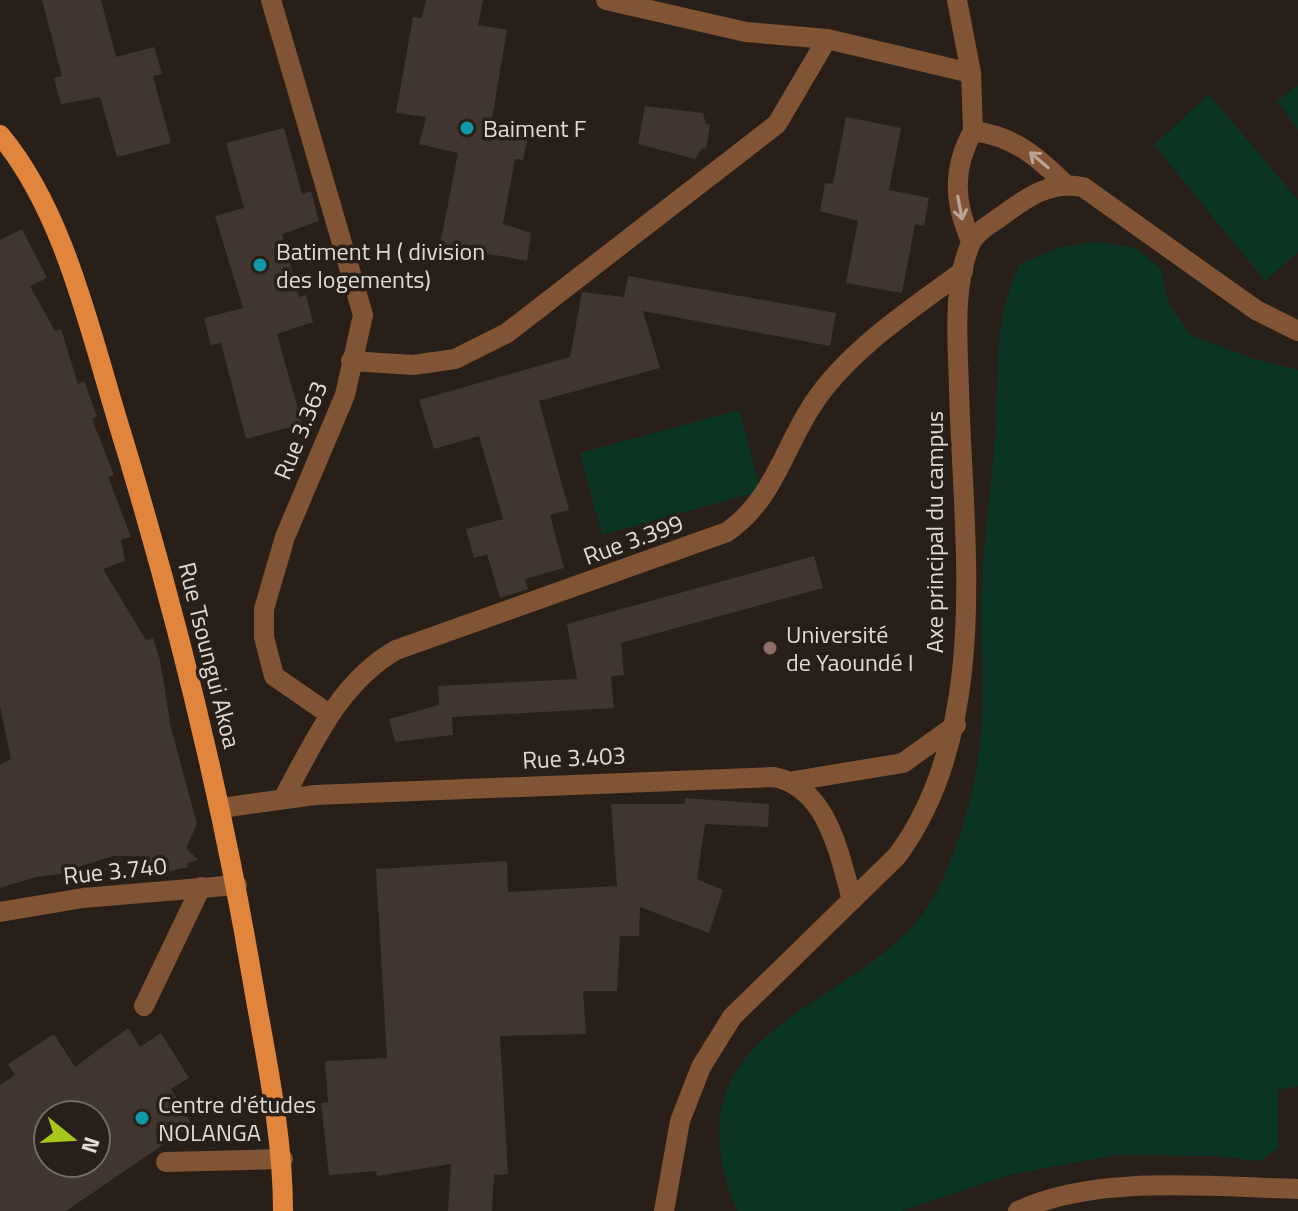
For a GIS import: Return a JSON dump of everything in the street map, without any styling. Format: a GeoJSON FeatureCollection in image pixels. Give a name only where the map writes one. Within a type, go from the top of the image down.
{"type":"FeatureCollection","features":[{"type":"Feature","properties":{"kind":"main road","name":"Rue Tsoungui Akoa"},"geometry":{"type":"LineString","coordinates":[[0,135],[37,191],[80,295],[156,545],[237,885],[283,1159],[283,1211]]}},
{"type":"Feature","properties":{"kind":"street","name":"Rue 3.363"},"geometry":{"type":"LineString","coordinates":[[271,0],[363,315],[345,395],[285,537],[264,609],[264,637],[274,676],[329,714]]}},
{"type":"Feature","properties":{"kind":"street"},"geometry":{"type":"LineString","coordinates":[[606,0],[746,32],[827,39],[971,73]]}},
{"type":"Feature","properties":{"kind":"street"},"geometry":{"type":"LineString","coordinates":[[957,0],[971,73],[973,131],[960,153],[956,173],[962,221],[971,241],[1026,197],[1065,184],[1083,187],[1256,310],[1298,331]]}},
{"type":"Feature","properties":{"kind":"street"},"geometry":{"type":"LineString","coordinates":[[351,361],[413,365],[455,359],[507,333],[777,124],[827,39]]}},
{"type":"Feature","properties":{"kind":"street"},"geometry":{"type":"LineString","coordinates":[[973,131],[1010,139],[1035,155],[1065,184]]}},
{"type":"Feature","properties":{"kind":"street","name":"Axe principal du campus"},"geometry":{"type":"LineString","coordinates":[[664,1211],[680,1121],[701,1067],[732,1017],[897,856],[919,826],[934,796],[956,725],[965,613],[958,334],[963,271],[971,241]]}},
{"type":"Feature","properties":{"kind":"street","name":"Rue 3.399"},"geometry":{"type":"LineString","coordinates":[[284,797],[329,714],[372,664],[396,650],[713,537],[738,525],[767,492],[810,409],[838,373],[898,319],[963,271]]}},
{"type":"Feature","properties":{"kind":"street","name":"Rue 3.403"},"geometry":{"type":"LineString","coordinates":[[221,808],[284,797],[741,776],[794,781],[903,763],[956,725]]}},
{"type":"Feature","properties":{"kind":"street"},"geometry":{"type":"LineString","coordinates":[[794,781],[827,821],[852,900]]}},
{"type":"Feature","properties":{"kind":"street","name":"Rue 3.740"},"geometry":{"type":"LineString","coordinates":[[0,912],[83,898],[237,885]]}},
{"type":"Feature","properties":{"kind":"street"},"geometry":{"type":"LineString","coordinates":[[144,1006],[201,887]]}},
{"type":"Feature","properties":{"kind":"street"},"geometry":{"type":"LineString","coordinates":[[166,1162],[283,1159]]}},
{"type":"Feature","properties":{"kind":"street"},"geometry":{"type":"LineString","coordinates":[[1018,1211],[1069,1192],[1108,1188],[1298,1189]]}},
{"type":"Feature","properties":{"kind":"green space"},"geometry":{"type":"Polygon","coordinates":[[[1298,85],[1298,130],[1277,101],[1298,85]]]}},
{"type":"Feature","properties":{"kind":"green space"},"geometry":{"type":"Polygon","coordinates":[[[1209,94],[1298,200],[1298,252],[1265,281],[1154,145],[1209,94]]]}},
{"type":"Feature","properties":{"kind":"green space"},"geometry":{"type":"Polygon","coordinates":[[[1098,242],[1136,248],[1161,269],[1169,304],[1191,335],[1254,359],[1298,370],[1298,1086],[1278,1090],[1278,1149],[1259,1161],[1214,1156],[1116,1155],[1009,1175],[901,1211],[737,1211],[719,1143],[726,1092],[751,1052],[788,1019],[876,959],[916,923],[944,877],[950,861],[971,795],[980,743],[983,566],[995,444],[999,342],[1006,304],[1020,264],[1059,247],[1098,242]]]}},
{"type":"Feature","properties":{"kind":"green space"},"geometry":{"type":"Polygon","coordinates":[[[739,410],[761,491],[602,535],[580,453],[739,410]]]}},
{"type":"Feature","properties":{"kind":"building"},"geometry":{"type":"Polygon","coordinates":[[[42,0],[101,0],[116,57],[154,47],[162,74],[153,76],[171,143],[117,157],[100,97],[61,104],[54,78],[62,76],[42,0]]]}},
{"type":"Feature","properties":{"kind":"building","name":"Baiment F"},"geometry":{"type":"Polygon","coordinates":[[[426,0],[483,0],[478,25],[507,30],[491,124],[529,132],[523,160],[515,159],[503,224],[531,233],[527,261],[440,245],[458,153],[419,144],[426,117],[396,113],[413,17],[422,18],[426,0]]]}},
{"type":"Feature","properties":{"kind":"building"},"geometry":{"type":"Polygon","coordinates":[[[645,106],[703,113],[706,124],[710,125],[706,149],[702,148],[695,159],[638,144],[645,106]]]}},
{"type":"Feature","properties":{"kind":"building"},"geometry":{"type":"Polygon","coordinates":[[[846,117],[901,128],[889,190],[929,198],[924,226],[915,224],[902,293],[846,283],[858,221],[820,211],[825,183],[833,184],[846,117]]]}},
{"type":"Feature","properties":{"kind":"building","name":"Batiment H ( division des logements)"},"geometry":{"type":"Polygon","coordinates":[[[284,128],[302,194],[311,191],[319,221],[282,234],[299,297],[306,295],[313,322],[277,334],[302,424],[246,439],[221,343],[211,345],[204,318],[243,308],[215,216],[244,208],[226,143],[284,128]]]}},
{"type":"Feature","properties":{"kind":"building"},"geometry":{"type":"Polygon","coordinates":[[[22,229],[47,278],[30,286],[55,331],[61,329],[78,384],[84,381],[97,416],[92,419],[114,475],[108,477],[131,537],[121,540],[125,561],[103,569],[146,640],[153,638],[160,660],[171,728],[197,824],[186,848],[198,860],[187,863],[188,867],[153,875],[145,856],[113,856],[75,868],[76,872],[36,877],[0,888],[0,765],[11,759],[0,707],[0,240],[22,229]]]}},
{"type":"Feature","properties":{"kind":"building"},"geometry":{"type":"Polygon","coordinates":[[[628,276],[836,313],[830,346],[643,311],[660,368],[539,401],[569,510],[550,515],[564,568],[525,579],[528,589],[500,598],[487,554],[474,558],[466,529],[503,519],[479,436],[434,449],[419,400],[570,357],[582,292],[624,297],[628,276]]]}},
{"type":"Feature","properties":{"kind":"building"},"geometry":{"type":"Polygon","coordinates":[[[814,556],[823,588],[621,643],[624,675],[611,676],[614,708],[452,717],[453,735],[395,742],[389,719],[439,705],[438,686],[577,679],[567,624],[814,556]]]}},
{"type":"Feature","properties":{"kind":"building"},"geometry":{"type":"Polygon","coordinates":[[[685,798],[769,804],[768,827],[705,824],[697,879],[723,890],[709,933],[640,907],[639,936],[620,936],[617,991],[583,991],[586,1034],[500,1036],[508,1174],[494,1175],[492,1211],[448,1211],[451,1164],[377,1176],[376,1171],[329,1175],[321,1103],[328,1102],[325,1061],[387,1058],[376,869],[507,861],[508,892],[617,886],[611,804],[685,804],[685,798]]]}},
{"type":"Feature","properties":{"kind":"building","name":"Centre d'études NOLANGA"},"geometry":{"type":"Polygon","coordinates":[[[128,1028],[140,1047],[161,1033],[189,1078],[171,1089],[192,1125],[66,1211],[0,1211],[0,1085],[15,1075],[8,1064],[54,1034],[75,1067],[128,1028]]]}},
{"type":"Feature","properties":{"kind":"place","name":"Baiment F"},"geometry":{"type":"Point","coordinates":[467,128]}},
{"type":"Feature","properties":{"kind":"place","name":"Batiment H ( division des logements)"},"geometry":{"type":"Point","coordinates":[260,265]}},
{"type":"Feature","properties":{"kind":"place","name":"Université de Yaoundé I"},"geometry":{"type":"Point","coordinates":[770,648]}},
{"type":"Feature","properties":{"kind":"place","name":"Centre d'études NOLANGA"},"geometry":{"type":"Point","coordinates":[142,1118]}}]}
